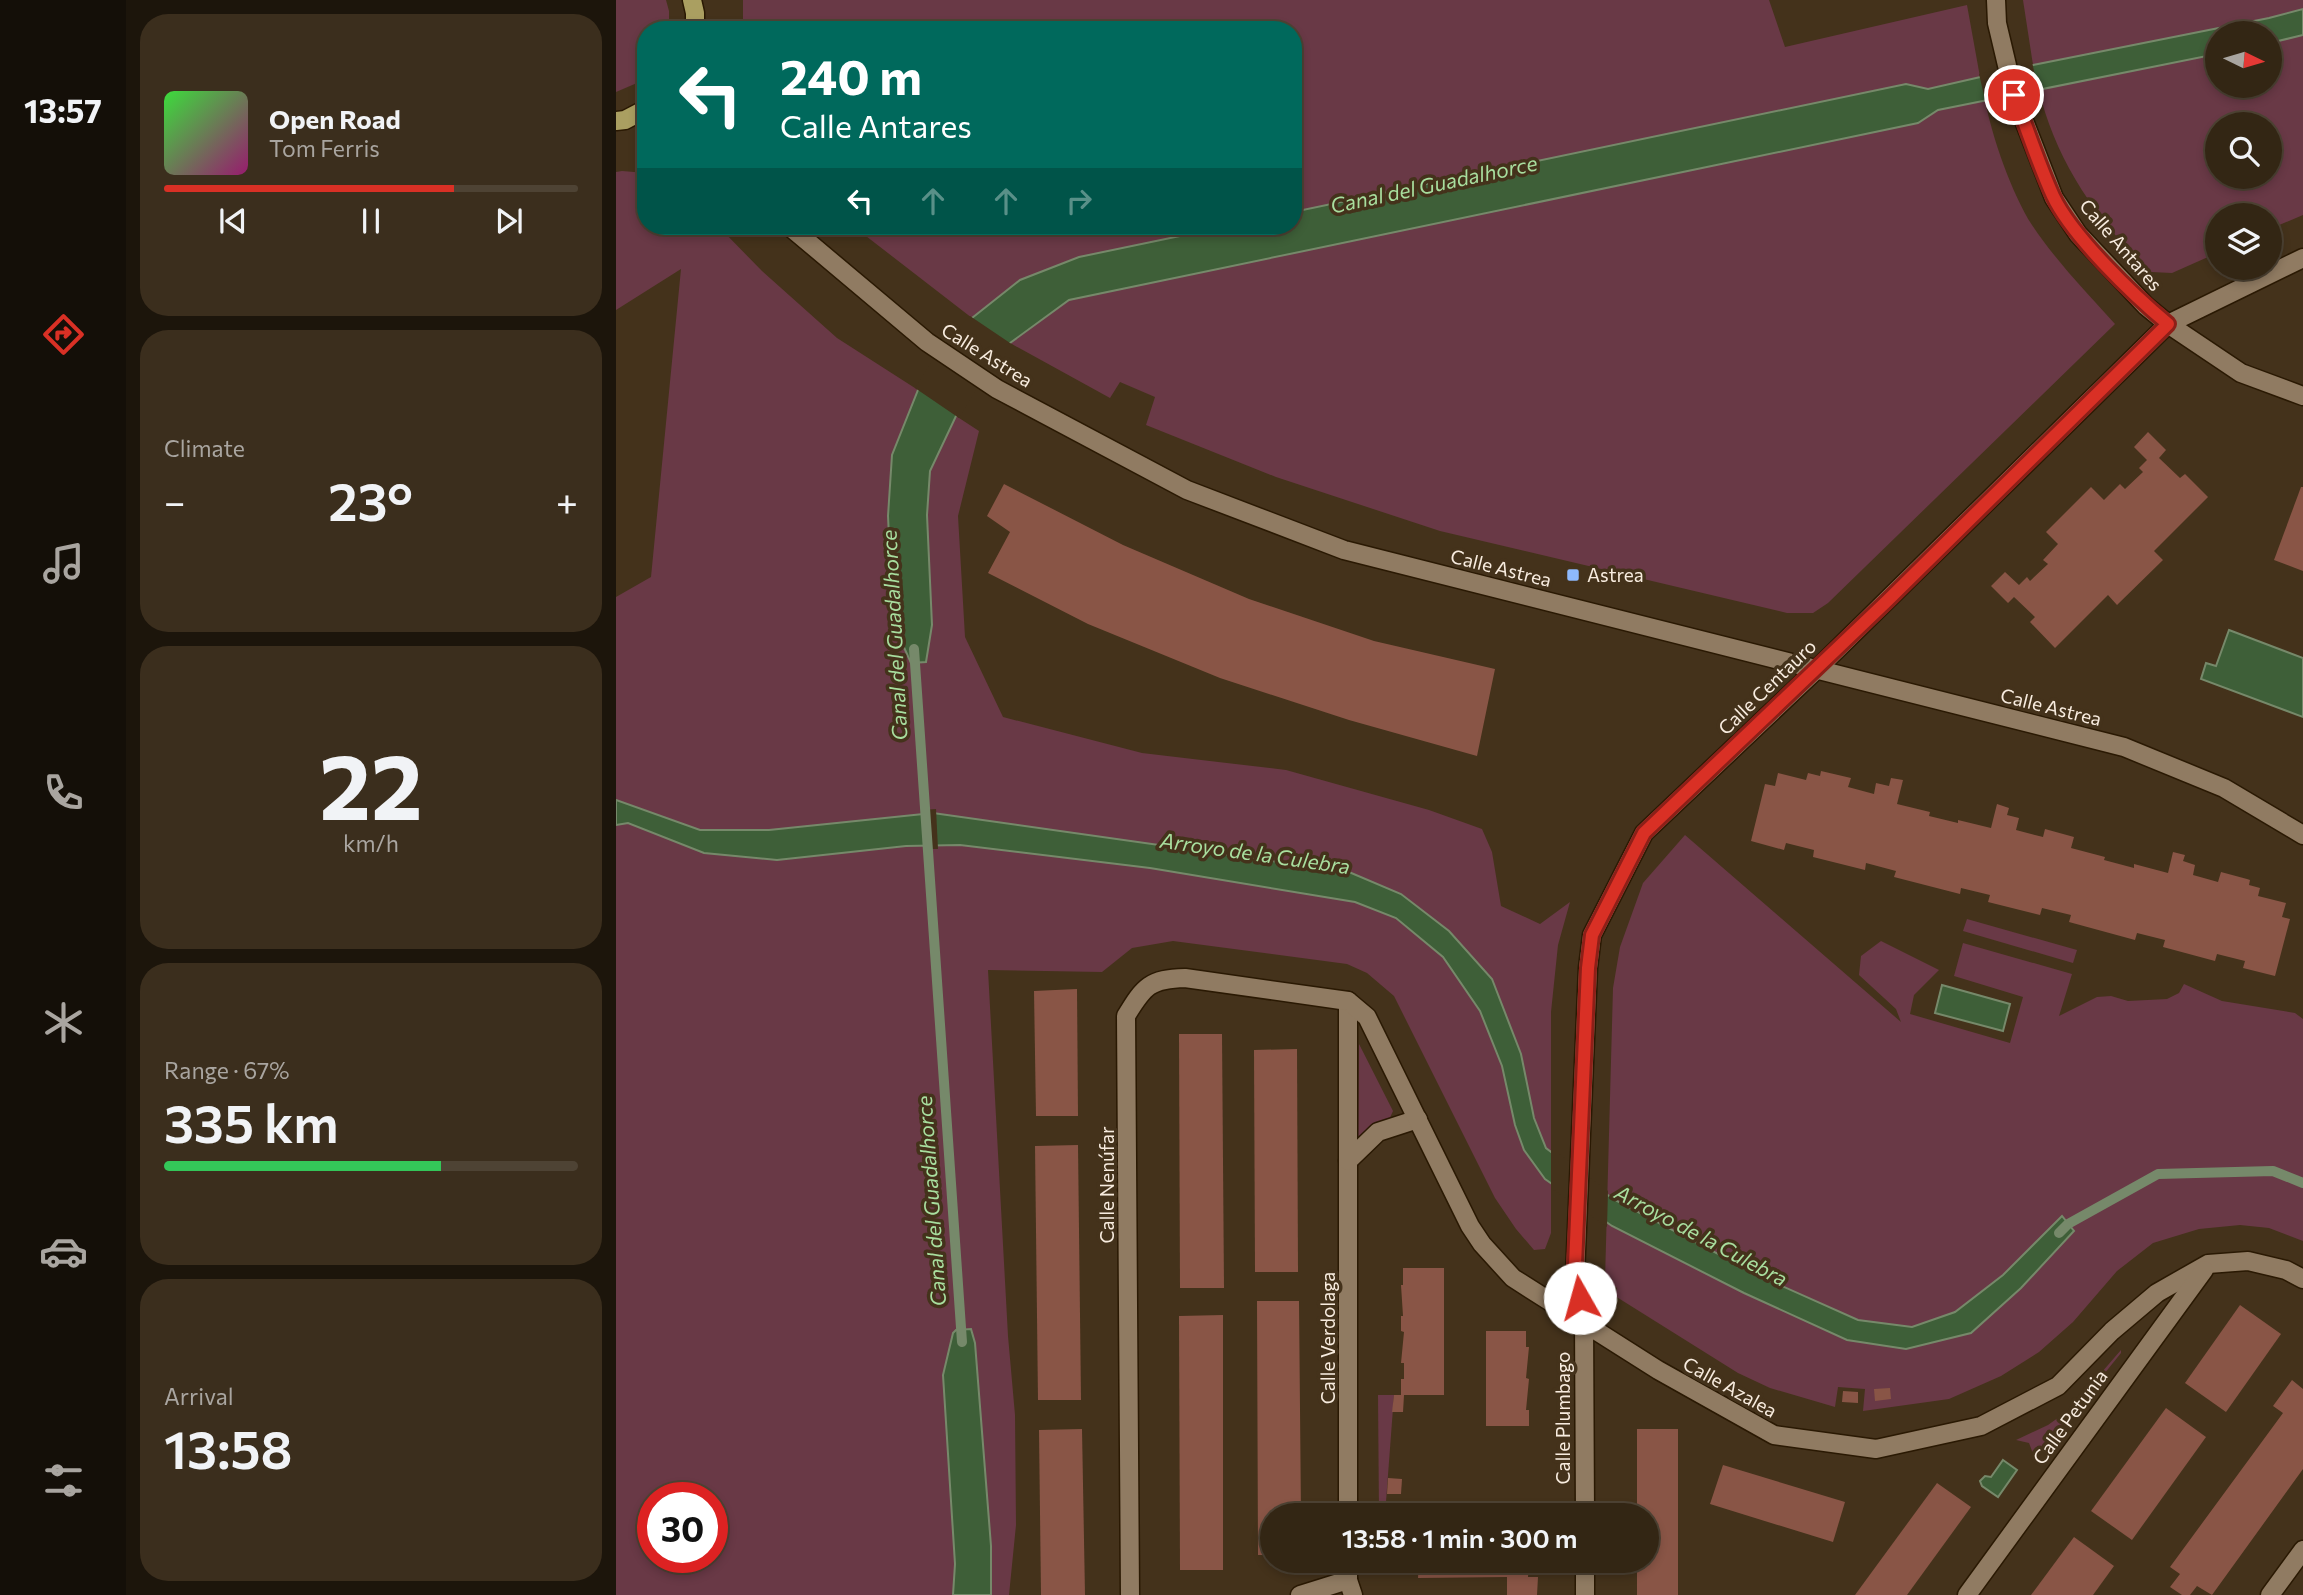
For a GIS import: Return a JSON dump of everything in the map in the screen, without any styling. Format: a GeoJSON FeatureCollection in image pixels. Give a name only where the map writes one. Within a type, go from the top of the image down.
{"type":"FeatureCollection","features":[{"type":"Feature","properties":{"kind":"main road"},"geometry":{"type":"LineString","coordinates":[[692,0],[695,21]]}},
{"type":"Feature","properties":{"kind":"main road"},"geometry":{"type":"LineString","coordinates":[[616,121],[637,114]]}},
{"type":"Feature","properties":{"kind":"street","name":"Calle Antares"},"geometry":{"type":"LineString","coordinates":[[1996,0],[1997,23],[2004,55],[2020,109],[2054,198],[2078,234],[2146,306],[2168,324],[2241,373],[2303,396]]}},
{"type":"Feature","properties":{"kind":"street","name":"Calle Astrea"},"geometry":{"type":"LineString","coordinates":[[800,235],[927,342],[997,389],[1186,489],[1344,550],[2124,747],[2224,788],[2303,835]]}},
{"type":"Feature","properties":{"kind":"street","name":"Calle Centauro"},"geometry":{"type":"LineString","coordinates":[[1584,1321],[1575,1265],[1588,968],[1592,935],[1644,833],[1817,668],[2168,324],[2303,258]]}},
{"type":"Feature","properties":{"kind":"street","name":"Calle Nenúfar"},"geometry":{"type":"LineString","coordinates":[[1130,1595],[1126,1016],[1140,993],[1162,979],[1185,978],[1348,1001]]}},
{"type":"Feature","properties":{"kind":"street","name":"Calle Azalea"},"geometry":{"type":"LineString","coordinates":[[1348,1001],[1367,1017],[1470,1226],[1482,1244],[1513,1278],[1658,1370],[1774,1435],[1876,1449],[1981,1426],[2058,1387],[2112,1331],[2157,1293],[2208,1264],[2248,1261],[2286,1269],[2303,1279]]}},
{"type":"Feature","properties":{"kind":"street","name":"Calle Verdolaga"},"geometry":{"type":"LineString","coordinates":[[1348,1001],[1348,1503]]}},
{"type":"Feature","properties":{"kind":"street"},"geometry":{"type":"LineString","coordinates":[[1349,1161],[1378,1132],[1418,1119]]}},
{"type":"Feature","properties":{"kind":"street","name":"Calle Petunia"},"geometry":{"type":"LineString","coordinates":[[1967,1595],[2208,1264]]}},
{"type":"Feature","properties":{"kind":"street","name":"Calle Plumbago"},"geometry":{"type":"LineString","coordinates":[[1584,1321],[1585,1503]]}},
{"type":"Feature","properties":{"kind":"street"},"geometry":{"type":"LineString","coordinates":[[2270,1595],[2302,1552]]}},
{"type":"Feature","properties":{"kind":"street"},"geometry":{"type":"LineString","coordinates":[[1585,1573],[1585,1595]]}},
{"type":"Feature","properties":{"kind":"street"},"geometry":{"type":"LineString","coordinates":[[1300,1595],[1351,1587]]}},
{"type":"Feature","properties":{"kind":"shaded area"},"geometry":{"type":"Polygon","coordinates":[[[616,0],[666,0],[669,21],[637,21],[637,83],[616,92],[616,0]]]}},
{"type":"Feature","properties":{"kind":"shaded area"},"geometry":{"type":"Polygon","coordinates":[[[743,0],[1769,0],[1785,47],[1967,5],[1980,77],[1928,89],[1906,84],[1302,210],[1302,21],[743,19],[743,0]]]}},
{"type":"Feature","properties":{"kind":"shaded area"},"geometry":{"type":"Polygon","coordinates":[[[2023,0],[2303,0],[2303,9],[2269,18],[2254,21],[2205,21],[2205,31],[2033,65],[2023,0]]]}},
{"type":"Feature","properties":{"kind":"shaded area"},"geometry":{"type":"Polygon","coordinates":[[[2303,35],[2303,215],[2282,224],[2282,203],[2205,203],[2205,258],[2172,273],[2151,272],[2114,233],[2082,189],[2056,141],[2039,90],[2205,56],[2205,98],[2282,98],[2282,40],[2303,35]]]}},
{"type":"Feature","properties":{"kind":"shaded area"},"geometry":{"type":"Polygon","coordinates":[[[1985,100],[2004,165],[2017,198],[2032,225],[2051,251],[2115,324],[1828,603],[1813,613],[1787,613],[1440,531],[1276,477],[1146,425],[1155,397],[1120,382],[1110,398],[1010,343],[1069,300],[1918,123],[1938,110],[1985,100]]]}},
{"type":"Feature","properties":{"kind":"shaded area"},"geometry":{"type":"Polygon","coordinates":[[[616,172],[637,172],[637,235],[727,235],[762,271],[837,338],[918,390],[892,455],[911,663],[926,662],[930,471],[956,416],[979,431],[958,516],[965,637],[1003,717],[1142,753],[1286,770],[1429,810],[1482,829],[1492,852],[1501,906],[1540,924],[1570,902],[1558,945],[1551,1012],[1551,1233],[1545,1249],[1534,1250],[1495,1198],[1394,996],[1367,973],[1347,964],[1173,941],[1132,948],[1102,972],[988,970],[1008,1336],[1015,1415],[1016,1525],[1009,1595],[991,1595],[991,1546],[975,1343],[970,1329],[953,1333],[951,1346],[955,1564],[953,1595],[616,1595],[616,597],[651,577],[681,269],[616,310],[616,172]]]}},
{"type":"Feature","properties":{"kind":"shaded area"},"geometry":{"type":"Polygon","coordinates":[[[865,235],[1185,235],[1079,257],[1020,280],[972,318],[865,235]]]}},
{"type":"Feature","properties":{"kind":"shaded area"},"geometry":{"type":"Polygon","coordinates":[[[1685,835],[1901,1022],[1896,1009],[1859,975],[1861,956],[1881,941],[1939,970],[1914,995],[1910,1014],[2010,1043],[2023,997],[1954,976],[1963,943],[2072,974],[2059,1016],[2097,997],[2111,996],[2128,1001],[2167,999],[2179,993],[2184,984],[2222,1001],[2295,1013],[2303,1019],[2303,1241],[2269,1228],[2240,1225],[2199,1229],[2153,1243],[2117,1271],[2073,1322],[2039,1352],[2001,1376],[1949,1399],[1863,1411],[1865,1389],[1838,1387],[1835,1407],[1770,1388],[1738,1373],[1615,1296],[1617,1288],[1605,1280],[1613,988],[1620,947],[1643,883],[1685,835]]]}},
{"type":"Feature","properties":{"kind":"shaded area"},"geometry":{"type":"Polygon","coordinates":[[[1967,919],[2077,950],[2073,963],[1963,931],[1967,919]]]}},
{"type":"Feature","properties":{"kind":"shaded area"},"geometry":{"type":"Polygon","coordinates":[[[1359,1044],[1393,1111],[1388,1122],[1376,1125],[1358,1137],[1359,1044]]]}},
{"type":"Feature","properties":{"kind":"shaded area"},"geometry":{"type":"Polygon","coordinates":[[[2121,1350],[2033,1462],[2034,1456],[2029,1443],[2016,1440],[2048,1425],[2069,1410],[2121,1350]]]}},
{"type":"Feature","properties":{"kind":"shaded area"},"geometry":{"type":"Polygon","coordinates":[[[1378,1395],[1394,1395],[1386,1503],[1379,1503],[1378,1395]]]}},
{"type":"Feature","properties":{"kind":"water"},"geometry":{"type":"Polygon","coordinates":[[[2303,9],[2303,35],[2282,40],[2282,21],[2254,21],[2303,9]]]}},
{"type":"Feature","properties":{"kind":"water"},"geometry":{"type":"Polygon","coordinates":[[[2205,31],[2205,56],[1938,110],[1918,123],[1069,300],[1010,343],[979,378],[956,416],[930,471],[927,515],[932,625],[926,662],[911,663],[893,623],[888,516],[892,455],[918,390],[947,343],[972,318],[1020,280],[1079,257],[1185,235],[1302,235],[1302,210],[1906,84],[1928,89],[2205,31]]]}},
{"type":"Feature","properties":{"kind":"water"},"geometry":{"type":"Polygon","coordinates":[[[2229,630],[2303,658],[2303,717],[2201,679],[2206,663],[2216,666],[2229,630]]]}},
{"type":"Feature","properties":{"kind":"water"},"geometry":{"type":"Polygon","coordinates":[[[616,800],[700,830],[769,830],[933,813],[1349,872],[1401,894],[1449,931],[1492,979],[1521,1054],[1534,1118],[1546,1148],[1613,1199],[1764,1278],[1858,1320],[1912,1327],[1955,1312],[2003,1275],[2062,1216],[2074,1231],[2021,1288],[1971,1333],[1906,1349],[1847,1340],[1744,1293],[1612,1226],[1545,1179],[1524,1150],[1515,1125],[1502,1066],[1480,1011],[1443,957],[1396,918],[1355,902],[1150,868],[960,845],[906,846],[777,860],[704,853],[628,823],[616,825],[616,800]]]}},
{"type":"Feature","properties":{"kind":"water"},"geometry":{"type":"Polygon","coordinates":[[[1942,985],[2010,1004],[2003,1031],[1935,1013],[1942,985]]]}},
{"type":"Feature","properties":{"kind":"water"},"geometry":{"type":"Polygon","coordinates":[[[971,1329],[975,1343],[991,1546],[991,1595],[953,1595],[955,1564],[943,1375],[953,1333],[956,1330],[971,1329]]]}},
{"type":"Feature","properties":{"kind":"water"},"geometry":{"type":"Polygon","coordinates":[[[2003,1460],[2017,1470],[1998,1497],[1982,1486],[1980,1481],[1985,1476],[1991,1477],[2003,1460]]]}},
{"type":"Feature","properties":{"kind":"pier"},"geometry":{"type":"Polygon","coordinates":[[[2032,62],[2039,93],[1986,104],[1979,74],[2032,62]]]}},
{"type":"Feature","properties":{"kind":"pier"},"geometry":{"type":"Polygon","coordinates":[[[970,316],[1013,345],[982,380],[959,418],[915,388],[944,342],[970,316]]]}},
{"type":"Feature","properties":{"kind":"pier"},"geometry":{"type":"Polygon","coordinates":[[[936,809],[938,849],[924,849],[921,810],[936,809]]]}},
{"type":"Feature","properties":{"kind":"pier"},"geometry":{"type":"Polygon","coordinates":[[[1551,1148],[1608,1191],[1607,1227],[1551,1188],[1551,1148]]]}},
{"type":"Feature","properties":{"kind":"building"},"geometry":{"type":"Polygon","coordinates":[[[2148,432],[2166,450],[2159,458],[2180,478],[2185,474],[2208,497],[2154,551],[2163,560],[2117,605],[2108,595],[2055,648],[2030,622],[2035,617],[2014,597],[2008,603],[1991,586],[2005,572],[2019,585],[2027,577],[2030,581],[2048,564],[2043,560],[2058,544],[2046,532],[2091,487],[2104,500],[2120,484],[2125,489],[2143,472],[2139,468],[2147,460],[2134,447],[2148,432]]]}},
{"type":"Feature","properties":{"kind":"building"},"geometry":{"type":"Polygon","coordinates":[[[1004,484],[1123,545],[1249,599],[1374,641],[1495,669],[1477,756],[1349,720],[1220,678],[1088,624],[988,573],[1010,532],[987,516],[1004,484]]]}},
{"type":"Feature","properties":{"kind":"building"},"geometry":{"type":"Polygon","coordinates":[[[2303,487],[2303,571],[2274,560],[2303,487]]]}},
{"type":"Feature","properties":{"kind":"building"},"geometry":{"type":"Polygon","coordinates":[[[1821,771],[1851,778],[1848,787],[1874,794],[1876,783],[1889,786],[1891,778],[1903,780],[1897,804],[1930,812],[1929,816],[1991,828],[1997,804],[2009,808],[2007,815],[2019,818],[2016,830],[2043,837],[2045,829],[2074,837],[2071,848],[2105,857],[2104,860],[2168,873],[2173,852],[2185,855],[2183,861],[2195,865],[2193,875],[2218,882],[2221,872],[2250,880],[2249,885],[2260,888],[2258,896],[2286,903],[2282,917],[2290,919],[2275,976],[2243,968],[2245,961],[2217,954],[2215,961],[2163,947],[2165,940],[2137,933],[2135,940],[2069,922],[2071,915],[2042,908],[2040,915],[1988,902],[1990,895],[1961,888],[1960,894],[1894,877],[1896,871],[1866,863],[1865,870],[1813,857],[1814,850],[1786,843],[1784,850],[1751,841],[1765,784],[1775,786],[1778,773],[1806,780],[1808,773],[1820,776],[1821,771]]]}},
{"type":"Feature","properties":{"kind":"building"},"geometry":{"type":"Polygon","coordinates":[[[1077,989],[1078,1116],[1036,1116],[1034,991],[1077,989]]]}},
{"type":"Feature","properties":{"kind":"building"},"geometry":{"type":"Polygon","coordinates":[[[1179,1034],[1222,1034],[1224,1288],[1180,1288],[1179,1034]]]}},
{"type":"Feature","properties":{"kind":"building"},"geometry":{"type":"Polygon","coordinates":[[[1297,1049],[1298,1272],[1255,1272],[1254,1050],[1297,1049]]]}},
{"type":"Feature","properties":{"kind":"building"},"geometry":{"type":"Polygon","coordinates":[[[1078,1145],[1081,1400],[1038,1400],[1035,1146],[1078,1145]]]}},
{"type":"Feature","properties":{"kind":"building"},"geometry":{"type":"Polygon","coordinates":[[[1403,1268],[1444,1268],[1444,1395],[1404,1395],[1403,1412],[1392,1412],[1394,1395],[1401,1395],[1401,1379],[1404,1379],[1404,1363],[1401,1363],[1404,1332],[1401,1331],[1403,1268]]]}},
{"type":"Feature","properties":{"kind":"building"},"geometry":{"type":"Polygon","coordinates":[[[1257,1301],[1299,1301],[1301,1503],[1260,1503],[1258,1555],[1257,1301]]]}},
{"type":"Feature","properties":{"kind":"building"},"geometry":{"type":"Polygon","coordinates":[[[2240,1305],[2281,1334],[2226,1412],[2185,1383],[2240,1305]]]}},
{"type":"Feature","properties":{"kind":"building"},"geometry":{"type":"Polygon","coordinates":[[[1223,1315],[1223,1570],[1180,1570],[1179,1316],[1223,1315]]]}},
{"type":"Feature","properties":{"kind":"building"},"geometry":{"type":"Polygon","coordinates":[[[1486,1331],[1526,1331],[1526,1347],[1529,1347],[1526,1378],[1529,1379],[1526,1410],[1529,1410],[1529,1426],[1486,1426],[1486,1331]]]}},
{"type":"Feature","properties":{"kind":"building"},"geometry":{"type":"Polygon","coordinates":[[[2292,1380],[2303,1389],[2303,1469],[2212,1595],[2197,1586],[2190,1595],[2182,1595],[2170,1587],[2180,1574],[2170,1567],[2283,1413],[2273,1406],[2292,1380]]]}},
{"type":"Feature","properties":{"kind":"building"},"geometry":{"type":"Polygon","coordinates":[[[1890,1388],[1891,1399],[1875,1401],[1874,1389],[1890,1388]]]}},
{"type":"Feature","properties":{"kind":"building"},"geometry":{"type":"Polygon","coordinates":[[[1843,1391],[1858,1392],[1858,1403],[1842,1402],[1843,1391]]]}},
{"type":"Feature","properties":{"kind":"building"},"geometry":{"type":"Polygon","coordinates":[[[2166,1408],[2206,1437],[2132,1540],[2091,1511],[2166,1408]]]}},
{"type":"Feature","properties":{"kind":"building"},"geometry":{"type":"Polygon","coordinates":[[[1082,1429],[1085,1595],[1041,1595],[1039,1430],[1082,1429]]]}},
{"type":"Feature","properties":{"kind":"building"},"geometry":{"type":"Polygon","coordinates":[[[1637,1429],[1678,1429],[1678,1595],[1637,1595],[1637,1573],[1659,1573],[1659,1503],[1637,1503],[1637,1429]]]}},
{"type":"Feature","properties":{"kind":"building"},"geometry":{"type":"Polygon","coordinates":[[[1723,1465],[1845,1502],[1833,1542],[1710,1504],[1723,1465]]]}},
{"type":"Feature","properties":{"kind":"building"},"geometry":{"type":"Polygon","coordinates":[[[1388,1478],[1402,1479],[1401,1494],[1387,1494],[1388,1478]]]}},
{"type":"Feature","properties":{"kind":"building"},"geometry":{"type":"Polygon","coordinates":[[[1937,1483],[1971,1507],[1907,1595],[1855,1595],[1937,1483]]]}},
{"type":"Feature","properties":{"kind":"building"},"geometry":{"type":"Polygon","coordinates":[[[2074,1537],[2114,1566],[2093,1595],[2031,1595],[2074,1537]]]}},
{"type":"Feature","properties":{"kind":"building"},"geometry":{"type":"Polygon","coordinates":[[[1418,1573],[1528,1573],[1528,1577],[1538,1577],[1537,1595],[1507,1595],[1507,1577],[1418,1578],[1418,1573]]]}},
{"type":"Feature","properties":{"kind":"waterway","name":"Canal del Guadalhorce"},"geometry":{"type":"LineString","coordinates":[[914,649],[962,1342]]}},
{"type":"Feature","properties":{"kind":"waterway","name":"Arroyo de la Culebra"},"geometry":{"type":"LineString","coordinates":[[2059,1233],[2068,1224],[2158,1174],[2273,1171],[2303,1183]]}},
{"type":"Feature","properties":{"kind":"place","name":"Astrea"},"geometry":{"type":"Point","coordinates":[1573,575]}},
{"type":"Feature","properties":{"kind":"route"},"geometry":{"type":"LineString","coordinates":[[1580,1298],[1575,1265],[1588,968],[1592,935],[1644,833],[1887,601],[2168,324],[2146,306],[2078,234],[2054,198],[2014,95]]}}]}
